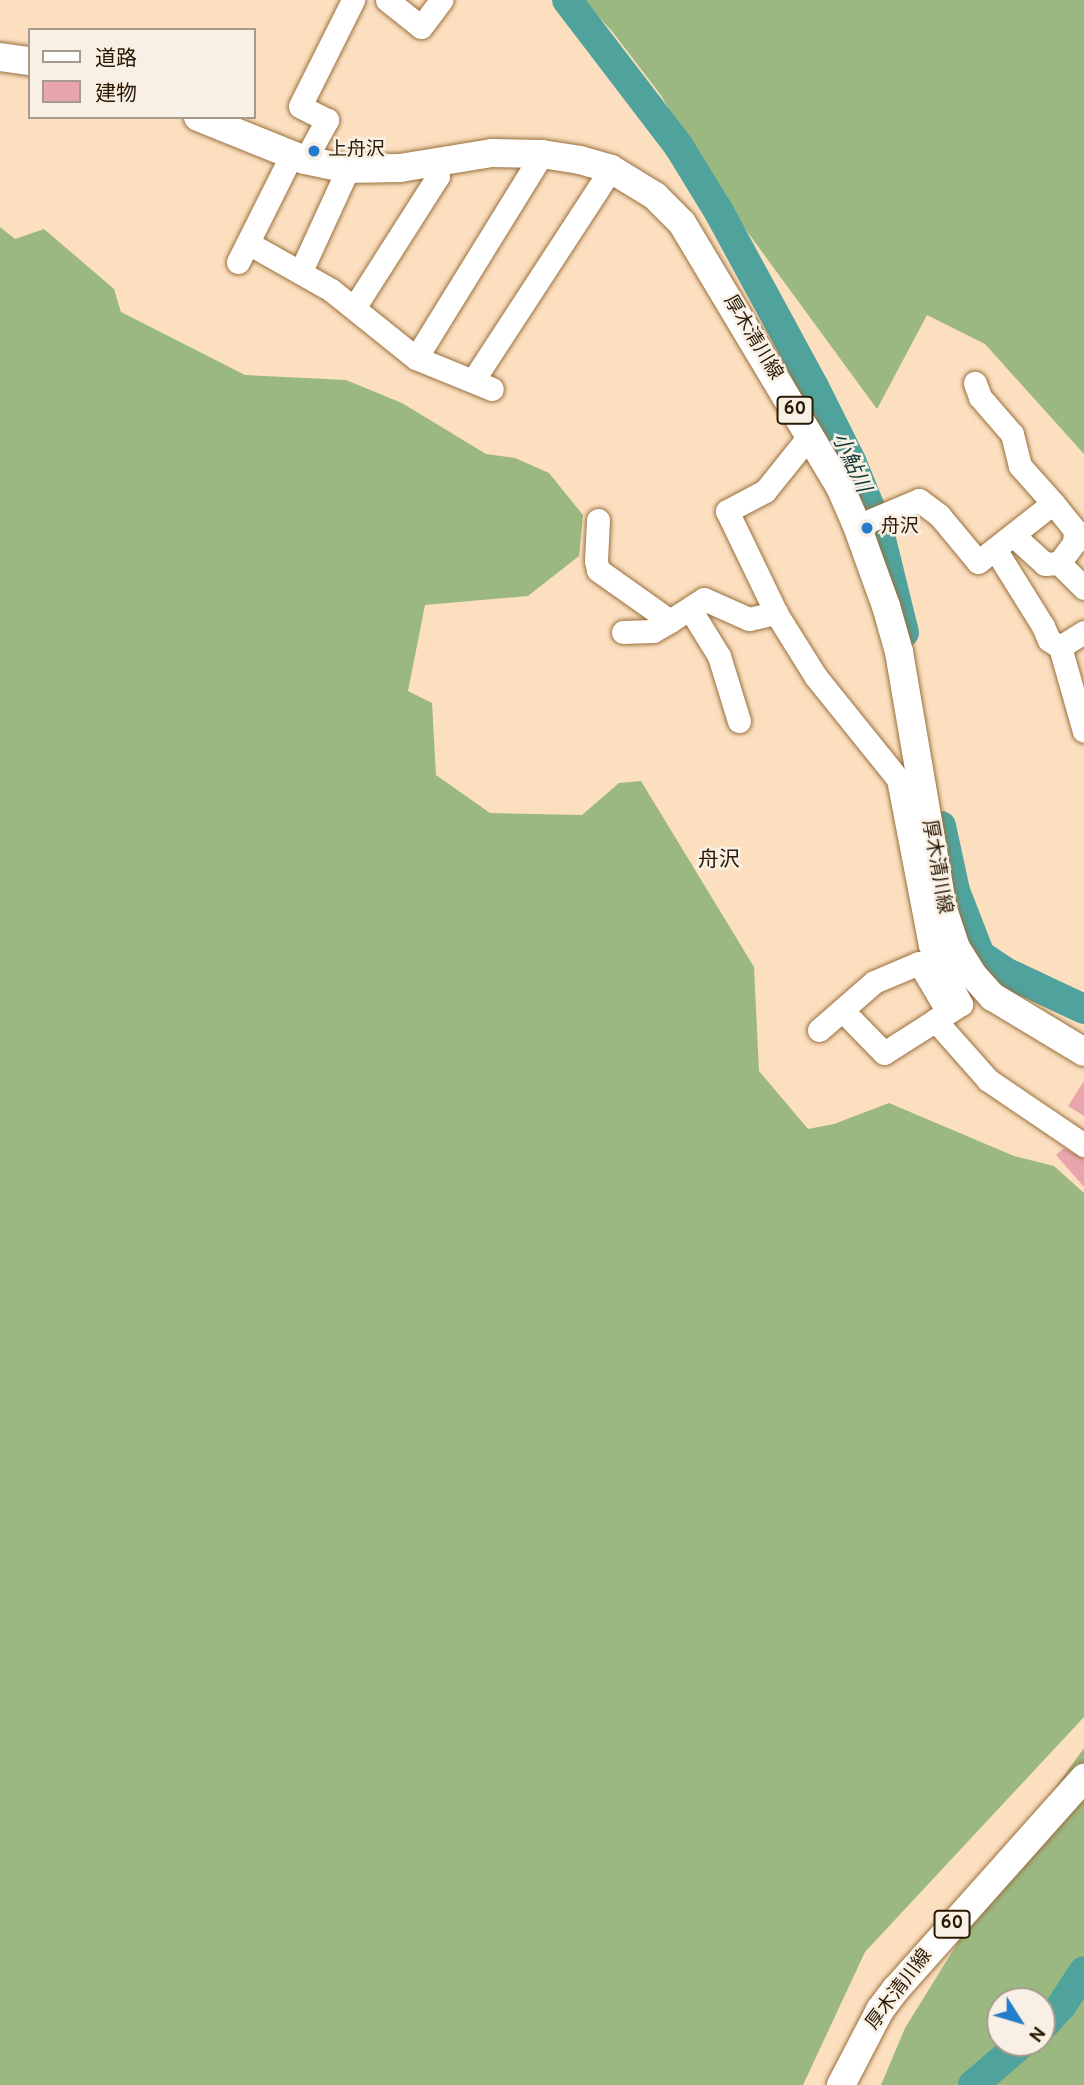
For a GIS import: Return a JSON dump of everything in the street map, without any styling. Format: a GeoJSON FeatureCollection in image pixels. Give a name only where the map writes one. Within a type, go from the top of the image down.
{"type":"FeatureCollection","features":[{"type":"Feature","properties":{"kind":"main road"},"geometry":{"type":"LineString","coordinates":[[0,57],[28,61]]}},
{"type":"Feature","properties":{"kind":"main road","name":"厚木清川線"},"geometry":{"type":"LineString","coordinates":[[203,119],[298,158],[348,169],[368,171],[492,153],[542,154],[611,169],[654,196],[682,223],[863,524],[899,652],[933,910],[985,989],[1003,1004],[1084,1052]]}},
{"type":"Feature","properties":{"kind":"main road","name":"厚木清川線"},"geometry":{"type":"LineString","coordinates":[[841,2085],[880,2010],[896,1989],[1084,1778]]}},
{"type":"Feature","properties":{"kind":"street"},"geometry":{"type":"LineString","coordinates":[[353,0],[300,106],[327,120],[298,158],[243,253],[301,271],[354,308],[416,358],[483,384],[611,169]]}},
{"type":"Feature","properties":{"kind":"street"},"geometry":{"type":"LineString","coordinates":[[387,0],[421,27],[440,0]]}},
{"type":"Feature","properties":{"kind":"street"},"geometry":{"type":"LineString","coordinates":[[416,358],[542,154]]}},
{"type":"Feature","properties":{"kind":"street"},"geometry":{"type":"LineString","coordinates":[[354,308],[438,176],[438,162]]}},
{"type":"Feature","properties":{"kind":"street"},"geometry":{"type":"LineString","coordinates":[[301,271],[348,169]]}},
{"type":"Feature","properties":{"kind":"street"},"geometry":{"type":"LineString","coordinates":[[975,383],[979,397],[1012,435],[1020,466],[1075,530],[1074,543],[1059,563],[1045,564],[1013,535]]}},
{"type":"Feature","properties":{"kind":"street"},"geometry":{"type":"LineString","coordinates":[[810,435],[765,491],[727,511],[776,613],[816,677],[898,779],[933,910],[930,945],[961,1004],[884,1053],[843,1011]]}},
{"type":"Feature","properties":{"kind":"street"},"geometry":{"type":"LineString","coordinates":[[863,524],[919,500],[939,515],[978,562],[1053,503]]}},
{"type":"Feature","properties":{"kind":"street"},"geometry":{"type":"LineString","coordinates":[[598,520],[598,570],[680,615],[719,656],[739,721]]}},
{"type":"Feature","properties":{"kind":"street"},"geometry":{"type":"LineString","coordinates":[[995,549],[1049,640],[1060,648],[1084,731]]}},
{"type":"Feature","properties":{"kind":"street"},"geometry":{"type":"LineString","coordinates":[[1059,563],[1084,588]]}},
{"type":"Feature","properties":{"kind":"street"},"geometry":{"type":"LineString","coordinates":[[623,632],[653,631],[704,599],[749,619],[776,613]]}},
{"type":"Feature","properties":{"kind":"street"},"geometry":{"type":"LineString","coordinates":[[1060,648],[1084,632]]}},
{"type":"Feature","properties":{"kind":"street"},"geometry":{"type":"LineString","coordinates":[[819,1030],[874,982],[919,963],[942,1016],[988,1080],[1084,1145]]}},
{"type":"Feature","properties":{"kind":"green space"},"geometry":{"type":"Polygon","coordinates":[[[583,0],[1084,0],[1084,454],[985,344],[927,315],[877,409],[727,204],[660,94],[611,30],[583,0]]]}},
{"type":"Feature","properties":{"kind":"green space"},"geometry":{"type":"Polygon","coordinates":[[[0,227],[15,239],[44,229],[114,289],[121,312],[245,375],[346,380],[402,403],[486,454],[515,458],[549,473],[583,515],[579,556],[528,596],[425,605],[408,691],[432,703],[436,775],[490,813],[582,815],[619,783],[641,781],[754,967],[759,1071],[808,1129],[834,1124],[889,1103],[1014,1156],[1054,1166],[1084,1193],[1084,1717],[865,1952],[803,2085],[0,2085],[0,227]]]}},
{"type":"Feature","properties":{"kind":"green space"},"geometry":{"type":"Polygon","coordinates":[[[1084,1748],[1084,2085],[881,2085],[905,2028],[1045,1802],[1084,1748]]]}},
{"type":"Feature","properties":{"kind":"building"},"geometry":{"type":"Polygon","coordinates":[[[1084,1081],[1084,1116],[1068,1106],[1084,1081]]]}},
{"type":"Feature","properties":{"kind":"building"},"geometry":{"type":"Polygon","coordinates":[[[1064,1148],[1084,1159],[1084,1187],[1056,1155],[1064,1148]]]}},
{"type":"Feature","properties":{"kind":"waterway","name":"小鮎川"},"geometry":{"type":"LineString","coordinates":[[567,0],[678,145],[719,212],[814,387],[851,461],[878,527],[904,633]]}},
{"type":"Feature","properties":{"kind":"waterway","name":"小鮎川"},"geometry":{"type":"LineString","coordinates":[[941,826],[955,891],[980,955],[1005,972],[1084,1009]]}},
{"type":"Feature","properties":{"kind":"waterway","name":"小鮎川"},"geometry":{"type":"LineString","coordinates":[[1056,2012],[1084,1971]]}},
{"type":"Feature","properties":{"kind":"waterway","name":"小鮎川"},"geometry":{"type":"LineString","coordinates":[[973,2085],[1006,2057]]}},
{"type":"Feature","properties":{"kind":"place","name":"上舟沢"},"geometry":{"type":"Point","coordinates":[314,151]}},
{"type":"Feature","properties":{"kind":"place","name":"舟沢"},"geometry":{"type":"Point","coordinates":[867,528]}},
{"type":"Feature","properties":{"kind":"district","name":"舟沢"},"geometry":{"type":"Point","coordinates":[719,861]}}]}
